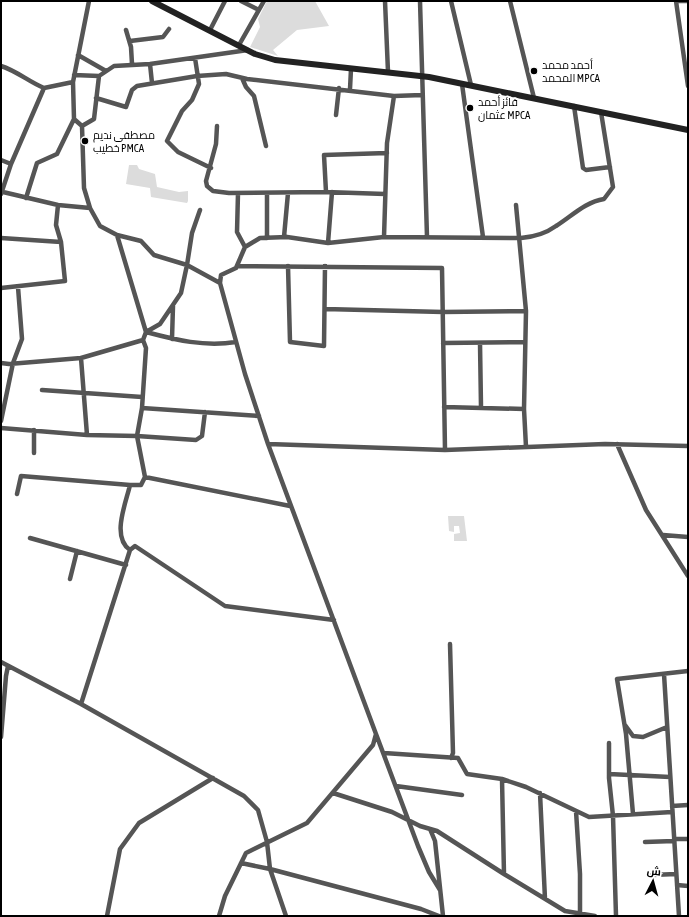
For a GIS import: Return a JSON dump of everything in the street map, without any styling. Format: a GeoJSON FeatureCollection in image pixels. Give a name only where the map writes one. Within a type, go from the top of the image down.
{"type":"FeatureCollection","features":[{"type":"Feature","properties":{"kind":"street"},"geometry":{"type":"LineString","coordinates":[[26,198],[37,163],[58,154],[74,119],[73,82],[89,1]]}},
{"type":"Feature","properties":{"kind":"street"},"geometry":{"type":"LineString","coordinates":[[152,1],[248,50],[275,60],[422,76],[688,130]]}},
{"type":"Feature","properties":{"kind":"street"},"geometry":{"type":"LineString","coordinates":[[210,30],[225,1]]}},
{"type":"Feature","properties":{"kind":"street"},"geometry":{"type":"LineString","coordinates":[[241,1],[259,10]]}},
{"type":"Feature","properties":{"kind":"street"},"geometry":{"type":"LineString","coordinates":[[239,45],[264,1]]}},
{"type":"Feature","properties":{"kind":"street"},"geometry":{"type":"LineString","coordinates":[[385,1],[388,72]]}},
{"type":"Feature","properties":{"kind":"street"},"geometry":{"type":"LineString","coordinates":[[420,1],[427,237]]}},
{"type":"Feature","properties":{"kind":"street"},"geometry":{"type":"LineString","coordinates":[[451,1],[471,86]]}},
{"type":"Feature","properties":{"kind":"street"},"geometry":{"type":"LineString","coordinates":[[510,1],[534,98]]}},
{"type":"Feature","properties":{"kind":"street"},"geometry":{"type":"LineString","coordinates":[[688,2],[676,1],[688,86]]}},
{"type":"Feature","properties":{"kind":"street"},"geometry":{"type":"LineString","coordinates":[[130,41],[163,37],[169,29]]}},
{"type":"Feature","properties":{"kind":"street"},"geometry":{"type":"LineString","coordinates":[[126,30],[130,41],[132,64]]}},
{"type":"Feature","properties":{"kind":"street"},"geometry":{"type":"LineString","coordinates":[[74,75],[99,76],[114,66],[150,64],[248,50]]}},
{"type":"Feature","properties":{"kind":"street"},"geometry":{"type":"LineString","coordinates":[[78,55],[106,71]]}},
{"type":"Feature","properties":{"kind":"street"},"geometry":{"type":"LineString","coordinates":[[195,58],[199,84],[197,91],[182,111],[167,141],[178,152],[211,168]]}},
{"type":"Feature","properties":{"kind":"street"},"geometry":{"type":"LineString","coordinates":[[150,64],[152,84]]}},
{"type":"Feature","properties":{"kind":"street"},"geometry":{"type":"LineString","coordinates":[[1,66],[22,75],[32,83],[44,88],[73,82]]}},
{"type":"Feature","properties":{"kind":"street"},"geometry":{"type":"LineString","coordinates":[[350,90],[351,69]]}},
{"type":"Feature","properties":{"kind":"street"},"geometry":{"type":"LineString","coordinates":[[96,98],[126,107],[132,90],[137,86],[197,76],[226,74],[242,78],[339,88],[394,96],[422,95]]}},
{"type":"Feature","properties":{"kind":"street"},"geometry":{"type":"LineString","coordinates":[[82,126],[94,119],[99,76]]}},
{"type":"Feature","properties":{"kind":"street"},"geometry":{"type":"LineString","coordinates":[[242,78],[254,96],[266,146]]}},
{"type":"Feature","properties":{"kind":"street"},"geometry":{"type":"LineString","coordinates":[[462,84],[483,237]]}},
{"type":"Feature","properties":{"kind":"street"},"geometry":{"type":"LineString","coordinates":[[44,88],[11,164],[2,193],[58,205],[90,208]]}},
{"type":"Feature","properties":{"kind":"street"},"geometry":{"type":"LineString","coordinates":[[336,115],[339,88]]}},
{"type":"Feature","properties":{"kind":"street"},"geometry":{"type":"LineString","coordinates":[[384,237],[387,153],[394,96]]}},
{"type":"Feature","properties":{"kind":"street"},"geometry":{"type":"LineString","coordinates":[[574,106],[583,168],[586,170],[610,167]]}},
{"type":"Feature","properties":{"kind":"street"},"geometry":{"type":"LineString","coordinates":[[440,890],[429,872],[376,734],[305,540],[290,506],[268,444],[236,342],[220,283],[221,275],[232,271],[237,266],[245,247],[260,238],[284,237],[328,243],[384,237],[521,238],[533,237],[544,233],[593,201],[604,199],[613,188],[601,112]]}},
{"type":"Feature","properties":{"kind":"street"},"geometry":{"type":"LineString","coordinates":[[74,119],[82,126],[84,188],[90,208],[100,226],[117,235],[141,241],[154,255],[187,265],[220,283]]}},
{"type":"Feature","properties":{"kind":"street"},"geometry":{"type":"LineString","coordinates":[[217,126],[211,168],[206,181],[210,190],[238,193],[329,192],[385,194]]}},
{"type":"Feature","properties":{"kind":"street"},"geometry":{"type":"LineString","coordinates":[[328,243],[329,192],[324,154],[387,153]]}},
{"type":"Feature","properties":{"kind":"street"},"geometry":{"type":"LineString","coordinates":[[1,160],[11,164]]}},
{"type":"Feature","properties":{"kind":"street"},"geometry":{"type":"LineString","coordinates":[[238,193],[237,232],[245,247]]}},
{"type":"Feature","properties":{"kind":"street"},"geometry":{"type":"LineString","coordinates":[[267,193],[267,238]]}},
{"type":"Feature","properties":{"kind":"street"},"geometry":{"type":"LineString","coordinates":[[284,237],[288,193]]}},
{"type":"Feature","properties":{"kind":"street"},"geometry":{"type":"LineString","coordinates":[[1,288],[65,281],[61,242],[56,225],[58,205]]}},
{"type":"Feature","properties":{"kind":"street"},"geometry":{"type":"LineString","coordinates":[[516,205],[521,238],[526,311],[524,408],[526,447]]}},
{"type":"Feature","properties":{"kind":"street"},"geometry":{"type":"LineString","coordinates":[[146,332],[160,324],[181,293],[192,233],[200,210]]}},
{"type":"Feature","properties":{"kind":"street"},"geometry":{"type":"LineString","coordinates":[[17,494],[21,476],[130,485],[141,485],[145,478],[137,436],[142,408],[146,348],[143,340],[146,332],[117,235]]}},
{"type":"Feature","properties":{"kind":"street"},"geometry":{"type":"LineString","coordinates":[[1,238],[61,242]]}},
{"type":"Feature","properties":{"kind":"street"},"geometry":{"type":"LineString","coordinates":[[237,266],[442,268],[445,450]]}},
{"type":"Feature","properties":{"kind":"street"},"geometry":{"type":"LineString","coordinates":[[288,266],[290,342],[324,346],[325,266]]}},
{"type":"Feature","properties":{"kind":"street"},"geometry":{"type":"LineString","coordinates":[[1,421],[13,363],[22,339],[18,287]]}},
{"type":"Feature","properties":{"kind":"street"},"geometry":{"type":"LineString","coordinates":[[172,339],[173,306]]}},
{"type":"Feature","properties":{"kind":"street"},"geometry":{"type":"LineString","coordinates":[[325,310],[442,312],[526,311]]}},
{"type":"Feature","properties":{"kind":"street"},"geometry":{"type":"LineString","coordinates":[[146,332],[187,343],[222,344],[236,342]]}},
{"type":"Feature","properties":{"kind":"street"},"geometry":{"type":"LineString","coordinates":[[1,363],[81,358],[143,340]]}},
{"type":"Feature","properties":{"kind":"street"},"geometry":{"type":"LineString","coordinates":[[443,343],[525,342]]}},
{"type":"Feature","properties":{"kind":"street"},"geometry":{"type":"LineString","coordinates":[[480,343],[481,407]]}},
{"type":"Feature","properties":{"kind":"street"},"geometry":{"type":"LineString","coordinates":[[81,358],[87,435]]}},
{"type":"Feature","properties":{"kind":"street"},"geometry":{"type":"LineString","coordinates":[[42,390],[142,397]]}},
{"type":"Feature","properties":{"kind":"street"},"geometry":{"type":"LineString","coordinates":[[444,407],[524,408]]}},
{"type":"Feature","properties":{"kind":"street"},"geometry":{"type":"LineString","coordinates":[[142,408],[259,416]]}},
{"type":"Feature","properties":{"kind":"street"},"geometry":{"type":"LineString","coordinates":[[1,428],[87,435],[137,436],[196,440],[202,436],[205,412]]}},
{"type":"Feature","properties":{"kind":"street"},"geometry":{"type":"LineString","coordinates":[[34,430],[34,453]]}},
{"type":"Feature","properties":{"kind":"street"},"geometry":{"type":"LineString","coordinates":[[268,444],[445,450],[617,444],[688,446]]}},
{"type":"Feature","properties":{"kind":"street"},"geometry":{"type":"LineString","coordinates":[[617,444],[646,510],[688,576]]}},
{"type":"Feature","properties":{"kind":"street"},"geometry":{"type":"LineString","coordinates":[[145,478],[290,506]]}},
{"type":"Feature","properties":{"kind":"street"},"geometry":{"type":"LineString","coordinates":[[130,485],[120,533],[124,546],[130,550]]}},
{"type":"Feature","properties":{"kind":"street"},"geometry":{"type":"LineString","coordinates":[[663,536],[688,537]]}},
{"type":"Feature","properties":{"kind":"street"},"geometry":{"type":"LineString","coordinates":[[30,538],[126,565]]}},
{"type":"Feature","properties":{"kind":"street"},"geometry":{"type":"LineString","coordinates":[[81,704],[130,550],[135,546],[225,606],[334,620]]}},
{"type":"Feature","properties":{"kind":"street"},"geometry":{"type":"LineString","coordinates":[[70,579],[77,551]]}},
{"type":"Feature","properties":{"kind":"street"},"geometry":{"type":"LineString","coordinates":[[450,644],[453,753],[451,758]]}},
{"type":"Feature","properties":{"kind":"street"},"geometry":{"type":"LineString","coordinates":[[1,662],[81,704],[244,796],[258,810],[267,842],[270,869],[286,916]]}},
{"type":"Feature","properties":{"kind":"street"},"geometry":{"type":"LineString","coordinates":[[1,737],[8,666]]}},
{"type":"Feature","properties":{"kind":"street"},"geometry":{"type":"LineString","coordinates":[[633,814],[624,723],[617,679],[688,671]]}},
{"type":"Feature","properties":{"kind":"street"},"geometry":{"type":"LineString","coordinates":[[664,674],[679,916]]}},
{"type":"Feature","properties":{"kind":"street"},"geometry":{"type":"LineString","coordinates":[[624,723],[633,736],[643,737],[667,727]]}},
{"type":"Feature","properties":{"kind":"street"},"geometry":{"type":"LineString","coordinates":[[219,916],[225,896],[246,853],[307,823],[373,745],[376,734]]}},
{"type":"Feature","properties":{"kind":"street"},"geometry":{"type":"LineString","coordinates":[[609,743],[609,774],[613,816],[616,916]]}},
{"type":"Feature","properties":{"kind":"street"},"geometry":{"type":"LineString","coordinates":[[384,753],[458,758],[467,774],[502,779],[540,793],[589,817],[672,812]]}},
{"type":"Feature","properties":{"kind":"street"},"geometry":{"type":"LineString","coordinates":[[609,774],[670,777]]}},
{"type":"Feature","properties":{"kind":"street"},"geometry":{"type":"LineString","coordinates":[[107,916],[120,849],[138,823],[213,778]]}},
{"type":"Feature","properties":{"kind":"street"},"geometry":{"type":"LineString","coordinates":[[502,779],[504,874]]}},
{"type":"Feature","properties":{"kind":"street"},"geometry":{"type":"LineString","coordinates":[[396,786],[462,795]]}},
{"type":"Feature","properties":{"kind":"street"},"geometry":{"type":"LineString","coordinates":[[333,793],[392,812],[420,826],[438,831],[504,874],[565,911],[592,916]]}},
{"type":"Feature","properties":{"kind":"street"},"geometry":{"type":"LineString","coordinates":[[540,793],[545,898]]}},
{"type":"Feature","properties":{"kind":"street"},"geometry":{"type":"LineString","coordinates":[[672,806],[688,805]]}},
{"type":"Feature","properties":{"kind":"street"},"geometry":{"type":"LineString","coordinates":[[576,811],[580,874],[580,913]]}},
{"type":"Feature","properties":{"kind":"street"},"geometry":{"type":"LineString","coordinates":[[430,829],[435,840],[443,916]]}},
{"type":"Feature","properties":{"kind":"street"},"geometry":{"type":"LineString","coordinates":[[645,842],[688,839]]}},
{"type":"Feature","properties":{"kind":"street"},"geometry":{"type":"LineString","coordinates":[[241,863],[270,869],[421,909],[439,916]]}},
{"type":"Feature","properties":{"kind":"street"},"geometry":{"type":"LineString","coordinates":[[652,875],[676,874]]}},
{"type":"Feature","properties":{"kind":"street"},"geometry":{"type":"LineString","coordinates":[[677,885],[688,886]]}},
{"type":"Feature","properties":{"kind":"shaded area"},"geometry":{"type":"Polygon","coordinates":[[[267,1],[315,1],[329,26],[297,30],[273,50],[278,56],[250,47],[260,27],[258,19],[267,1]]]}},
{"type":"Feature","properties":{"kind":"shaded area"},"geometry":{"type":"Polygon","coordinates":[[[129,165],[137,165],[139,169],[155,174],[157,187],[179,192],[188,191],[187,203],[151,197],[150,188],[126,184],[129,165]]]}},
{"type":"Feature","properties":{"kind":"shaded area"},"geometry":{"type":"Polygon","coordinates":[[[448,516],[464,516],[467,541],[454,541],[454,534],[460,533],[459,526],[454,526],[454,532],[449,531],[448,516]]]}},
{"type":"Feature","properties":{"kind":"place","name":"أحمد محمد المحمد MPCA"},"geometry":{"type":"Point","coordinates":[534,71]}},
{"type":"Feature","properties":{"kind":"place","name":"فائز أحمد عثمان MPCA"},"geometry":{"type":"Point","coordinates":[470,108]}},
{"type":"Feature","properties":{"kind":"place","name":"مصطفى نديم خطيب PMCA"},"geometry":{"type":"Point","coordinates":[85,141]}}]}
